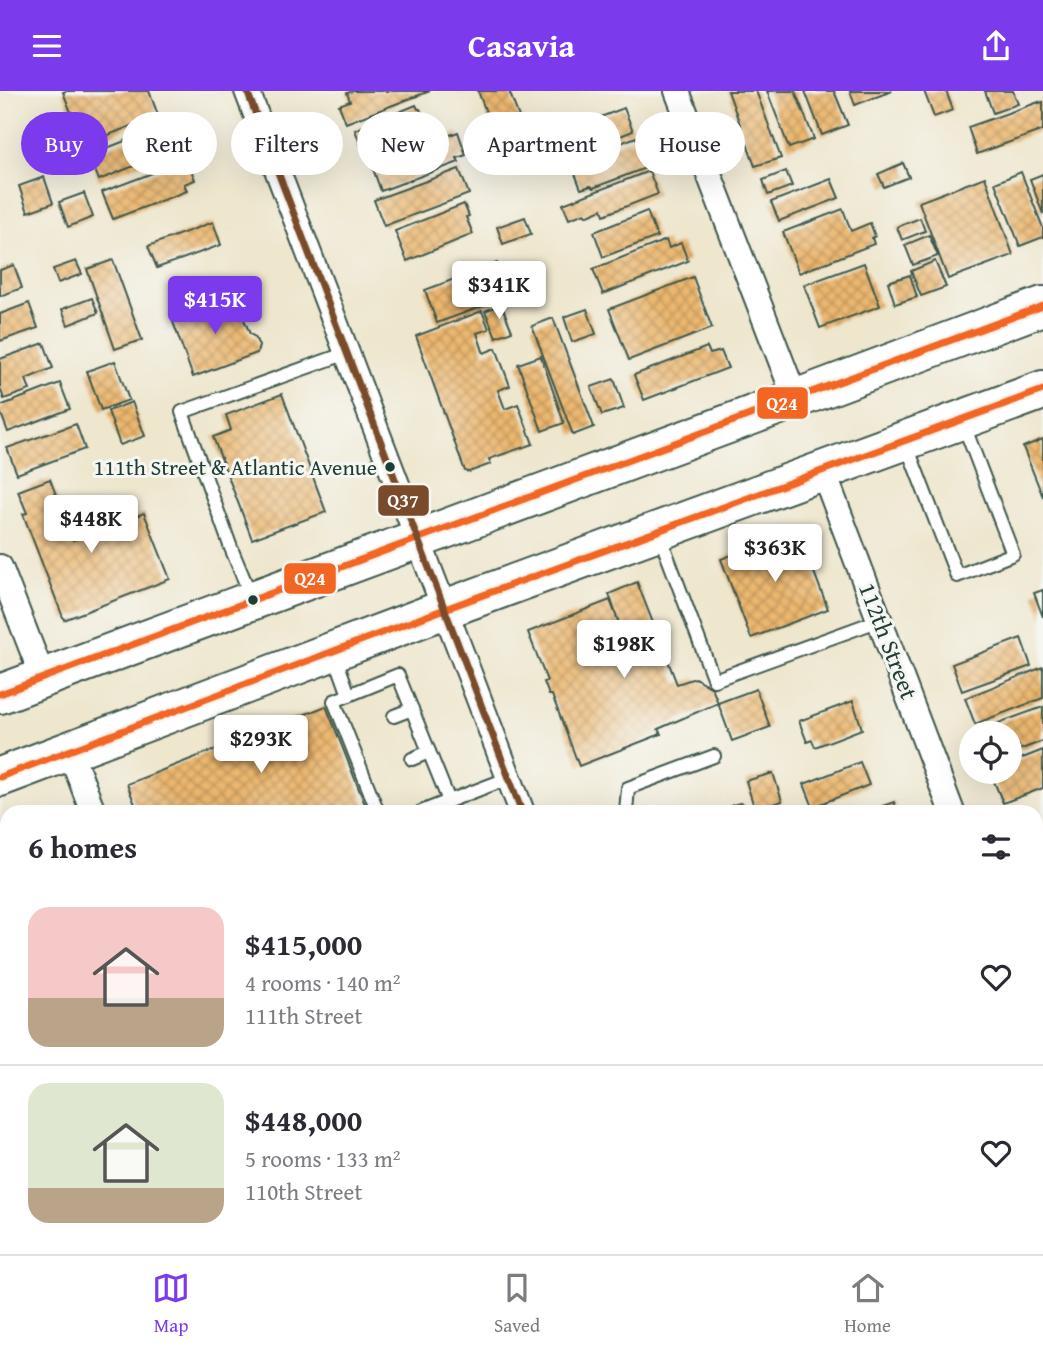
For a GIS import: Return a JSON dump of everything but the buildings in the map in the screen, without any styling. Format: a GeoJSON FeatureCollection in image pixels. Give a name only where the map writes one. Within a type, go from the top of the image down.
{"type":"FeatureCollection","features":[{"type":"Feature","properties":{"kind":"main road"},"geometry":{"type":"LineString","coordinates":[[0,694],[534,498],[1043,306]]}},
{"type":"Feature","properties":{"kind":"main road"},"geometry":{"type":"LineString","coordinates":[[0,776],[444,609],[1043,390]]}},
{"type":"Feature","properties":{"kind":"street"},"geometry":{"type":"LineString","coordinates":[[247,91],[519,805]]}},
{"type":"Feature","properties":{"kind":"street"},"geometry":{"type":"LineString","coordinates":[[677,91],[796,400]]}},
{"type":"Feature","properties":{"kind":"street","name":"112th Street"},"geometry":{"type":"LineString","coordinates":[[823,471],[949,805]]}},
{"type":"Feature","properties":{"kind":"street"},"geometry":{"type":"LineString","coordinates":[[0,567],[43,678]]}},
{"type":"Feature","properties":{"kind":"street"},"geometry":{"type":"LineString","coordinates":[[70,751],[90,805]]}},
{"type":"Feature","properties":{"kind":"lane"},"geometry":{"type":"LineString","coordinates":[[252,600],[182,412],[347,353]]}},
{"type":"Feature","properties":{"kind":"lane"},"geometry":{"type":"LineString","coordinates":[[905,440],[957,576],[1013,554],[962,420]]}},
{"type":"Feature","properties":{"kind":"lane"},"geometry":{"type":"LineString","coordinates":[[658,531],[714,680],[880,620]]}},
{"type":"Feature","properties":{"kind":"lane"},"geometry":{"type":"LineString","coordinates":[[333,651],[349,695]]}},
{"type":"Feature","properties":{"kind":"lane"},"geometry":{"type":"LineString","coordinates":[[376,805],[350,732],[334,701],[398,675],[449,801]]}},
{"type":"Feature","properties":{"kind":"lane"},"geometry":{"type":"LineString","coordinates":[[394,716],[412,709]]}},
{"type":"Feature","properties":{"kind":"lane"},"geometry":{"type":"LineString","coordinates":[[412,759],[429,752]]}},
{"type":"Feature","properties":{"kind":"lane"},"geometry":{"type":"LineString","coordinates":[[627,805],[628,788],[714,756]]}},
{"type":"Feature","properties":{"kind":"lane"},"geometry":{"type":"LineString","coordinates":[[439,805],[509,778]]}},
{"type":"Feature","properties":{"kind":"transit line","name":"Q37"},"geometry":{"type":"LineString","coordinates":[[247,91],[519,805]]}},
{"type":"Feature","properties":{"kind":"transit line","name":"Q24"},"geometry":{"type":"LineString","coordinates":[[0,694],[1043,306]]}},
{"type":"Feature","properties":{"kind":"transit line","name":"Q24"},"geometry":{"type":"LineString","coordinates":[[0,777],[445,609],[1043,390]]}},
{"type":"Feature","properties":{"kind":"place","name":"111th Street & Atlantic Avenue"},"geometry":{"type":"Point","coordinates":[390,467]}}]}
